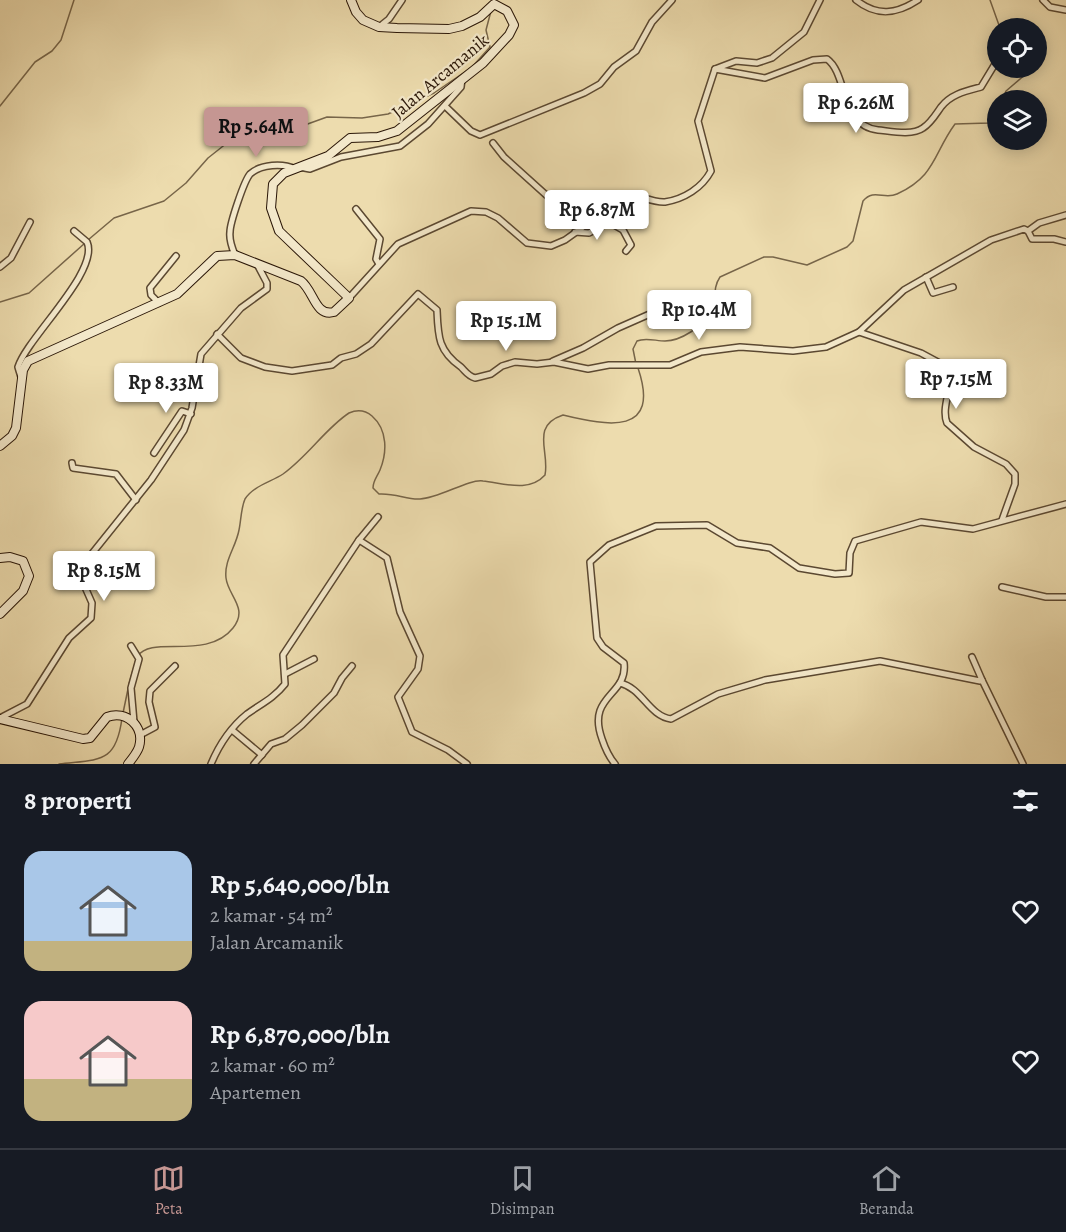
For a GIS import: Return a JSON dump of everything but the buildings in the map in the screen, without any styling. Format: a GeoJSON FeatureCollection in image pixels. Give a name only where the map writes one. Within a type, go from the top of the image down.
{"type":"FeatureCollection","features":[{"type":"Feature","properties":{"kind":"street"},"geometry":{"type":"LineString","coordinates":[[351,0],[359,17],[379,27],[389,19],[402,0]]}},
{"type":"Feature","properties":{"kind":"street"},"geometry":{"type":"LineString","coordinates":[[445,106],[471,130],[480,135],[584,93],[600,84],[614,67],[636,51],[652,22],[672,0]]}},
{"type":"Feature","properties":{"kind":"street"},"geometry":{"type":"LineString","coordinates":[[715,69],[736,61],[757,63],[772,58],[804,32],[820,0]]}},
{"type":"Feature","properties":{"kind":"street"},"geometry":{"type":"LineString","coordinates":[[856,0],[867,9],[879,13],[903,10],[918,0]]}},
{"type":"Feature","properties":{"kind":"street"},"geometry":{"type":"LineString","coordinates":[[1043,0],[1050,7],[1066,10]]}},
{"type":"Feature","properties":{"kind":"street","name":"Jalan Arcamanik"},"geometry":{"type":"LineString","coordinates":[[349,298],[276,226],[271,208],[273,184],[279,176],[328,156],[350,138],[378,137],[397,131],[491,56],[512,31],[513,19],[502,7],[492,5],[469,23],[449,28],[379,27]]}},
{"type":"Feature","properties":{"kind":"street"},"geometry":{"type":"LineString","coordinates":[[715,69],[765,78],[813,60],[827,59],[835,70],[848,104],[862,124],[874,130],[910,132],[923,129],[947,100],[959,93],[981,87],[987,77]]}},
{"type":"Feature","properties":{"kind":"street"},"geometry":{"type":"LineString","coordinates":[[0,446],[12,436],[16,428],[24,367],[33,357],[159,303],[183,290],[212,259],[223,255],[235,255],[301,281],[324,312],[334,312],[398,244],[471,211],[486,212],[527,243],[551,246],[586,225],[605,218],[633,195],[664,202],[691,193],[705,183],[711,171],[698,121],[715,69]]}},
{"type":"Feature","properties":{"kind":"street"},"geometry":{"type":"LineString","coordinates":[[235,255],[230,228],[249,176],[258,170],[272,166],[284,165],[310,169],[341,157],[396,148],[423,130],[460,87],[462,79]]}},
{"type":"Feature","properties":{"kind":"street"},"geometry":{"type":"LineString","coordinates":[[493,142],[504,157],[575,221],[586,225]]}},
{"type":"Feature","properties":{"kind":"street"},"geometry":{"type":"LineString","coordinates":[[356,209],[380,239],[376,259],[379,264]]}},
{"type":"Feature","properties":{"kind":"street"},"geometry":{"type":"LineString","coordinates":[[1028,231],[1039,223],[1066,215]]}},
{"type":"Feature","properties":{"kind":"street"},"geometry":{"type":"LineString","coordinates":[[0,267],[11,258],[30,222]]}},
{"type":"Feature","properties":{"kind":"street"},"geometry":{"type":"LineString","coordinates":[[575,232],[589,233],[609,222],[627,234],[631,244],[626,250]]}},
{"type":"Feature","properties":{"kind":"street"},"geometry":{"type":"LineString","coordinates":[[217,334],[241,358],[265,367],[292,371],[332,365],[341,358],[356,354],[371,344],[418,294],[437,310],[438,330],[446,356],[471,377],[481,378],[515,362],[549,364],[557,362],[585,369],[609,365],[670,365],[701,352],[740,347],[809,350],[837,344],[859,332],[904,290],[991,240],[1024,229],[1028,231],[1032,239],[1054,238],[1066,242]]}},
{"type":"Feature","properties":{"kind":"street"},"geometry":{"type":"LineString","coordinates":[[22,378],[18,367],[25,351],[67,299],[87,254],[87,242],[74,231]]}},
{"type":"Feature","properties":{"kind":"street"},"geometry":{"type":"LineString","coordinates":[[159,303],[151,295],[150,288],[176,256]]}},
{"type":"Feature","properties":{"kind":"street"},"geometry":{"type":"LineString","coordinates":[[0,718],[27,704],[69,638],[91,618],[93,608],[82,585],[82,571],[86,561],[136,500],[184,430],[191,414],[198,361],[217,334],[246,304],[267,289],[267,283],[257,264]]}},
{"type":"Feature","properties":{"kind":"street"},"geometry":{"type":"LineString","coordinates":[[926,277],[933,293],[953,287]]}},
{"type":"Feature","properties":{"kind":"street"},"geometry":{"type":"LineString","coordinates":[[549,364],[618,328],[677,302]]}},
{"type":"Feature","properties":{"kind":"street"},"geometry":{"type":"LineString","coordinates":[[859,332],[921,353],[947,367],[950,377],[945,407],[947,423],[974,447],[1006,464],[1015,474],[1015,484],[1002,520]]}},
{"type":"Feature","properties":{"kind":"street"},"geometry":{"type":"LineString","coordinates":[[154,453],[182,411],[191,414]]}},
{"type":"Feature","properties":{"kind":"street"},"geometry":{"type":"LineString","coordinates":[[72,463],[73,468],[116,474],[131,490],[136,500]]}},
{"type":"Feature","properties":{"kind":"street"},"geometry":{"type":"LineString","coordinates":[[615,764],[604,746],[597,716],[601,705],[620,683],[625,670],[624,663],[603,647],[594,629],[590,562],[609,545],[656,526],[707,525],[737,543],[770,548],[799,568],[835,574],[849,573],[850,553],[855,541],[921,522],[973,530],[1002,520],[1066,504]]}},
{"type":"Feature","properties":{"kind":"street"},"geometry":{"type":"LineString","coordinates":[[211,764],[220,744],[232,730],[245,716],[278,692],[285,684],[283,655],[359,540],[378,517]]}},
{"type":"Feature","properties":{"kind":"street"},"geometry":{"type":"LineString","coordinates":[[359,540],[387,558],[400,612],[419,650],[418,669],[398,697],[407,716],[409,729],[417,736],[448,750],[468,764]]}},
{"type":"Feature","properties":{"kind":"street"},"geometry":{"type":"LineString","coordinates":[[0,558],[10,557],[23,561],[29,576],[23,591],[0,614]]}},
{"type":"Feature","properties":{"kind":"street"},"geometry":{"type":"LineString","coordinates":[[1002,587],[1046,597],[1066,597]]}},
{"type":"Feature","properties":{"kind":"street"},"geometry":{"type":"LineString","coordinates":[[128,764],[139,746],[140,735],[134,722],[131,688],[139,659],[131,646]]}},
{"type":"Feature","properties":{"kind":"street"},"geometry":{"type":"LineString","coordinates":[[972,657],[1023,764]]}},
{"type":"Feature","properties":{"kind":"street"},"geometry":{"type":"LineString","coordinates":[[285,674],[314,659]]}},
{"type":"Feature","properties":{"kind":"street"},"geometry":{"type":"LineString","coordinates":[[620,683],[637,691],[655,711],[671,719],[718,694],[755,683],[880,661],[972,681],[982,680]]}},
{"type":"Feature","properties":{"kind":"street"},"geometry":{"type":"LineString","coordinates":[[140,735],[155,727],[149,702],[151,687],[176,666]]}},
{"type":"Feature","properties":{"kind":"street"},"geometry":{"type":"LineString","coordinates":[[254,764],[275,741],[285,739],[334,693],[352,666]]}},
{"type":"Feature","properties":{"kind":"street"},"geometry":{"type":"LineString","coordinates":[[0,718],[83,739],[90,738],[103,720],[112,715],[125,717],[134,722]]}},
{"type":"Feature","properties":{"kind":"street"},"geometry":{"type":"LineString","coordinates":[[232,730],[262,754]]}},
{"type":"Feature","properties":{"kind":"waterway"},"geometry":{"type":"LineString","coordinates":[[0,106],[35,62],[52,51],[61,40],[74,0]]}},
{"type":"Feature","properties":{"kind":"waterway"},"geometry":{"type":"LineString","coordinates":[[990,0],[996,18]]}},
{"type":"Feature","properties":{"kind":"waterway"},"geometry":{"type":"LineString","coordinates":[[88,240],[114,218],[164,201],[186,183],[208,158],[232,139],[291,130],[327,117],[362,118],[388,114],[434,93],[472,67],[490,47],[486,30],[491,11]]}},
{"type":"Feature","properties":{"kind":"waterway"},"geometry":{"type":"LineString","coordinates":[[1007,90],[1021,78]]}},
{"type":"Feature","properties":{"kind":"waterway"},"geometry":{"type":"LineString","coordinates":[[636,364],[633,349],[637,341],[647,339],[665,341],[685,336],[708,317],[714,308],[716,287],[720,277],[764,257],[807,265],[847,247],[853,241],[863,201],[867,197],[897,194],[919,180],[927,172],[955,124],[987,123]]}},
{"type":"Feature","properties":{"kind":"waterway"},"geometry":{"type":"LineString","coordinates":[[0,302],[29,293],[85,243]]}},
{"type":"Feature","properties":{"kind":"waterway"},"geometry":{"type":"LineString","coordinates":[[138,656],[145,650],[155,647],[195,646],[209,643],[222,638],[233,628],[239,614],[226,578],[226,571],[240,526],[245,499],[257,487],[292,467],[332,426],[349,413],[367,412],[381,428],[385,449],[373,488],[379,494],[420,499],[477,481],[516,486],[531,484],[539,481],[545,475],[544,433],[553,420],[563,415],[613,423],[626,421],[636,416],[642,406],[643,390],[638,368]]}},
{"type":"Feature","properties":{"kind":"waterway"},"geometry":{"type":"LineString","coordinates":[[129,684],[136,660]]}},
{"type":"Feature","properties":{"kind":"waterway"},"geometry":{"type":"LineString","coordinates":[[123,713],[128,689]]}},
{"type":"Feature","properties":{"kind":"waterway"},"geometry":{"type":"LineString","coordinates":[[59,764],[104,756],[115,744],[122,718]]}}]}
